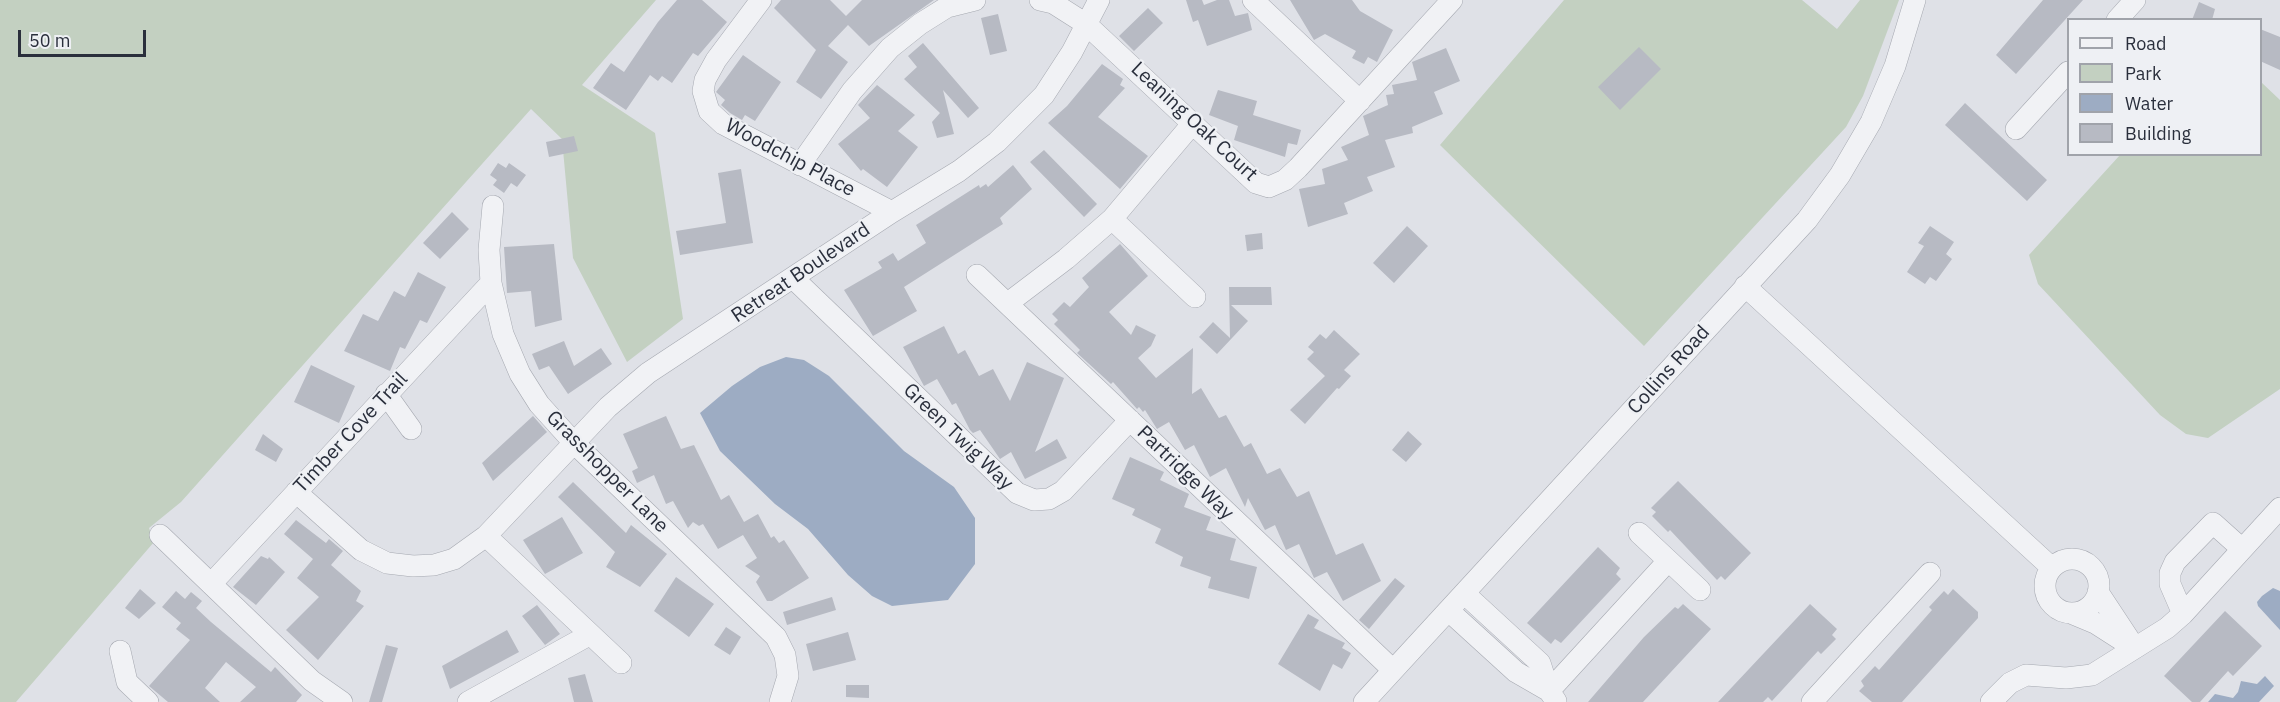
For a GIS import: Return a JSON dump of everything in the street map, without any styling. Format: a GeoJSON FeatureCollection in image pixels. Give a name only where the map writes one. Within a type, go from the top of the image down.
{"type":"FeatureCollection","features":[{"type":"Feature","properties":{"kind":"street","name":"Woodchip Place"},"geometry":{"type":"LineString","coordinates":[[761,0],[716,60],[705,80],[703,91],[709,111],[723,124],[892,212]]}},
{"type":"Feature","properties":{"kind":"street"},"geometry":{"type":"LineString","coordinates":[[800,165],[852,90],[890,48],[920,24],[947,7],[975,0]]}},
{"type":"Feature","properties":{"kind":"street","name":"Leaning Oak Court"},"geometry":{"type":"LineString","coordinates":[[1040,0],[1053,3],[1086,24],[1256,183],[1269,187],[1292,174],[1452,0]]}},
{"type":"Feature","properties":{"kind":"street","name":"Retreat Boulevard"},"geometry":{"type":"LineString","coordinates":[[296,492],[362,550],[387,562],[413,566],[434,565],[454,559],[486,536],[608,407],[648,374],[892,212],[959,171],[1020,122],[1044,94],[1072,52],[1099,0]]}},
{"type":"Feature","properties":{"kind":"street","name":"Collins Road"},"geometry":{"type":"LineString","coordinates":[[1364,702],[1807,220],[1840,175],[1871,122],[1895,66],[1915,0]]}},
{"type":"Feature","properties":{"kind":"street"},"geometry":{"type":"LineString","coordinates":[[2119,18],[2135,0]]}},
{"type":"Feature","properties":{"kind":"street"},"geometry":{"type":"LineString","coordinates":[[1265,4],[1360,101]]}},
{"type":"Feature","properties":{"kind":"street"},"geometry":{"type":"LineString","coordinates":[[2016,129],[2067,73]]}},
{"type":"Feature","properties":{"kind":"street"},"geometry":{"type":"LineString","coordinates":[[1008,303],[1066,259],[1112,219],[1193,123]]}},
{"type":"Feature","properties":{"kind":"street","name":"Grasshopper Lane"},"geometry":{"type":"LineString","coordinates":[[493,206],[489,250],[491,283],[503,334],[520,374],[539,404],[574,444],[776,637],[785,655],[788,676],[780,702]]}},
{"type":"Feature","properties":{"kind":"street"},"geometry":{"type":"LineString","coordinates":[[1112,219],[1195,297]]}},
{"type":"Feature","properties":{"kind":"street","name":"Partridge Way"},"geometry":{"type":"LineString","coordinates":[[977,275],[1394,670]]}},
{"type":"Feature","properties":{"kind":"street","name":"Green Twig Way"},"geometry":{"type":"LineString","coordinates":[[793,278],[1017,493],[1034,500],[1049,498],[1063,491],[1130,420]]}},
{"type":"Feature","properties":{"kind":"street","name":"Timber Cove Trail"},"geometry":{"type":"LineString","coordinates":[[211,584],[491,283]]}},
{"type":"Feature","properties":{"kind":"street"},"geometry":{"type":"LineString","coordinates":[[1746,286],[2052,568]]}},
{"type":"Feature","properties":{"kind":"street"},"geometry":{"type":"LineString","coordinates":[[386,394],[411,429]]}},
{"type":"Feature","properties":{"kind":"street"},"geometry":{"type":"LineString","coordinates":[[1990,702],[2018,678],[2036,674],[2066,678],[2092,675],[2134,648],[2183,614],[2280,509]]}},
{"type":"Feature","properties":{"kind":"street"},"geometry":{"type":"LineString","coordinates":[[2183,614],[2170,584],[2170,573],[2175,562],[2213,523],[2242,549]]}},
{"type":"Feature","properties":{"kind":"street"},"geometry":{"type":"LineString","coordinates":[[1639,533],[1700,590]]}},
{"type":"Feature","properties":{"kind":"street"},"geometry":{"type":"LineString","coordinates":[[160,535],[312,681],[342,702]]}},
{"type":"Feature","properties":{"kind":"street"},"geometry":{"type":"LineString","coordinates":[[486,536],[621,663]]}},
{"type":"Feature","properties":{"kind":"street"},"geometry":{"type":"LineString","coordinates":[[2066,560],[2082,561],[2095,572],[2098,592],[2134,648],[2095,623],[2055,607],[2046,592],[2048,576],[2052,568],[2066,560]]}},
{"type":"Feature","properties":{"kind":"street"},"geometry":{"type":"LineString","coordinates":[[1553,697],[1668,561]]}},
{"type":"Feature","properties":{"kind":"street"},"geometry":{"type":"LineString","coordinates":[[1812,702],[1930,573]]}},
{"type":"Feature","properties":{"kind":"street"},"geometry":{"type":"LineString","coordinates":[[2071,613],[2087,609],[2098,592]]}},
{"type":"Feature","properties":{"kind":"street"},"geometry":{"type":"LineString","coordinates":[[1465,594],[1540,663],[1553,697]]}},
{"type":"Feature","properties":{"kind":"street"},"geometry":{"type":"LineString","coordinates":[[1449,611],[1516,672],[1553,697]]}},
{"type":"Feature","properties":{"kind":"street"},"geometry":{"type":"LineString","coordinates":[[468,702],[589,634]]}},
{"type":"Feature","properties":{"kind":"street"},"geometry":{"type":"LineString","coordinates":[[120,651],[127,682],[142,700]]}},
{"type":"Feature","properties":{"kind":"green space"},"geometry":{"type":"Polygon","coordinates":[[[0,0],[656,0],[582,85],[655,133],[683,319],[627,362],[573,258],[562,139],[531,109],[181,502],[149,528],[154,542],[16,702],[0,702],[0,0]]]}},
{"type":"Feature","properties":{"kind":"green space"},"geometry":{"type":"Polygon","coordinates":[[[1564,0],[1802,0],[1837,29],[1860,0],[1899,0],[1863,96],[1846,127],[1644,346],[1440,145],[1564,0]]]}},
{"type":"Feature","properties":{"kind":"green space"},"geometry":{"type":"Polygon","coordinates":[[[2262,83],[2280,100],[2280,389],[2208,438],[2186,434],[2160,415],[2038,284],[2029,255],[2119,156],[2262,156],[2262,83]]]}},
{"type":"Feature","properties":{"kind":"water"},"geometry":{"type":"Polygon","coordinates":[[[786,357],[804,360],[829,376],[904,451],[954,487],[975,518],[975,564],[948,600],[892,606],[872,596],[848,575],[808,529],[775,504],[720,451],[700,413],[732,386],[760,367],[786,357]]]}},
{"type":"Feature","properties":{"kind":"water"},"geometry":{"type":"Polygon","coordinates":[[[2273,588],[2280,591],[2280,630],[2257,602],[2273,588]]]}},
{"type":"Feature","properties":{"kind":"water"},"geometry":{"type":"Polygon","coordinates":[[[2265,676],[2274,686],[2259,702],[2208,702],[2215,694],[2233,698],[2238,692],[2241,681],[2257,684],[2265,676]]]}},
{"type":"Feature","properties":{"kind":"building"},"geometry":{"type":"Polygon","coordinates":[[[677,0],[702,0],[727,22],[698,56],[693,53],[672,83],[662,76],[658,81],[650,75],[626,110],[593,88],[611,63],[624,72],[658,22],[677,0]]]}},
{"type":"Feature","properties":{"kind":"building"},"geometry":{"type":"Polygon","coordinates":[[[781,0],[830,0],[846,16],[862,0],[934,0],[869,46],[848,25],[828,46],[848,62],[821,99],[796,82],[816,50],[774,8],[781,0]]]}},
{"type":"Feature","properties":{"kind":"building"},"geometry":{"type":"Polygon","coordinates":[[[1186,0],[1202,0],[1204,5],[1217,0],[1229,0],[1235,16],[1248,13],[1252,30],[1207,46],[1198,20],[1193,22],[1186,0]]]}},
{"type":"Feature","properties":{"kind":"building"},"geometry":{"type":"Polygon","coordinates":[[[1290,0],[1352,0],[1360,11],[1393,30],[1377,62],[1368,57],[1364,64],[1352,58],[1356,51],[1325,34],[1314,40],[1290,0]]]}},
{"type":"Feature","properties":{"kind":"building"},"geometry":{"type":"Polygon","coordinates":[[[2043,0],[2083,0],[2016,74],[1996,55],[2043,0]]]}},
{"type":"Feature","properties":{"kind":"building"},"geometry":{"type":"Polygon","coordinates":[[[2199,2],[2215,9],[2213,18],[2193,18],[2199,2]]]}},
{"type":"Feature","properties":{"kind":"building"},"geometry":{"type":"Polygon","coordinates":[[[1148,8],[1163,23],[1134,51],[1119,36],[1148,8]]]}},
{"type":"Feature","properties":{"kind":"building"},"geometry":{"type":"Polygon","coordinates":[[[998,14],[1007,51],[990,55],[981,18],[998,14]]]}},
{"type":"Feature","properties":{"kind":"building"},"geometry":{"type":"Polygon","coordinates":[[[2262,30],[2280,37],[2280,70],[2262,62],[2262,30]]]}},
{"type":"Feature","properties":{"kind":"building"},"geometry":{"type":"Polygon","coordinates":[[[923,43],[979,108],[968,118],[943,90],[954,134],[937,138],[932,122],[940,113],[904,79],[917,67],[908,56],[923,43]]]}},
{"type":"Feature","properties":{"kind":"building"},"geometry":{"type":"Polygon","coordinates":[[[1639,47],[1661,69],[1620,110],[1598,87],[1639,47]]]}},
{"type":"Feature","properties":{"kind":"building"},"geometry":{"type":"Polygon","coordinates":[[[1446,48],[1460,81],[1434,92],[1443,114],[1412,127],[1413,133],[1385,140],[1395,167],[1367,177],[1373,191],[1344,203],[1348,214],[1308,227],[1299,189],[1325,184],[1322,169],[1348,160],[1341,147],[1369,135],[1363,116],[1388,105],[1386,95],[1394,94],[1392,85],[1417,80],[1412,62],[1446,48]]]}},
{"type":"Feature","properties":{"kind":"building"},"geometry":{"type":"Polygon","coordinates":[[[743,55],[781,82],[755,121],[745,115],[742,120],[730,113],[721,105],[725,100],[716,92],[743,55]]]}},
{"type":"Feature","properties":{"kind":"building"},"geometry":{"type":"Polygon","coordinates":[[[1102,64],[1123,79],[1120,85],[1125,88],[1098,117],[1148,156],[1120,189],[1048,123],[1067,106],[1102,64]]]}},
{"type":"Feature","properties":{"kind":"building"},"geometry":{"type":"Polygon","coordinates":[[[877,85],[915,115],[898,131],[918,147],[887,187],[863,169],[861,171],[838,144],[870,118],[858,105],[877,85]]]}},
{"type":"Feature","properties":{"kind":"building"},"geometry":{"type":"Polygon","coordinates":[[[1218,90],[1257,101],[1253,115],[1301,130],[1297,145],[1288,143],[1285,157],[1234,140],[1238,126],[1209,115],[1218,90]]]}},
{"type":"Feature","properties":{"kind":"building"},"geometry":{"type":"Polygon","coordinates":[[[1965,103],[2047,180],[2027,201],[1945,125],[1965,103]]]}},
{"type":"Feature","properties":{"kind":"building"},"geometry":{"type":"Polygon","coordinates":[[[574,136],[578,151],[549,157],[546,142],[574,136]]]}},
{"type":"Feature","properties":{"kind":"building"},"geometry":{"type":"Polygon","coordinates":[[[1044,150],[1097,204],[1084,217],[1030,162],[1044,150]]]}},
{"type":"Feature","properties":{"kind":"building"},"geometry":{"type":"Polygon","coordinates":[[[498,163],[506,168],[509,163],[526,175],[517,187],[511,183],[504,193],[493,185],[497,180],[490,175],[498,163]]]}},
{"type":"Feature","properties":{"kind":"building"},"geometry":{"type":"Polygon","coordinates":[[[1013,165],[1032,189],[1000,218],[1003,224],[904,287],[917,311],[873,336],[844,290],[882,268],[878,262],[893,253],[898,261],[926,243],[916,225],[979,185],[980,188],[986,184],[988,187],[1013,165]]]}},
{"type":"Feature","properties":{"kind":"building"},"geometry":{"type":"Polygon","coordinates":[[[741,169],[753,243],[680,255],[676,231],[726,223],[718,173],[741,169]]]}},
{"type":"Feature","properties":{"kind":"building"},"geometry":{"type":"Polygon","coordinates":[[[452,212],[469,229],[440,259],[423,243],[452,212]]]}},
{"type":"Feature","properties":{"kind":"building"},"geometry":{"type":"Polygon","coordinates":[[[1407,226],[1428,246],[1394,283],[1373,263],[1407,226]]]}},
{"type":"Feature","properties":{"kind":"building"},"geometry":{"type":"Polygon","coordinates":[[[1930,226],[1954,242],[1946,254],[1952,259],[1936,281],[1930,277],[1925,284],[1907,272],[1924,246],[1918,243],[1930,226]]]}},
{"type":"Feature","properties":{"kind":"building"},"geometry":{"type":"Polygon","coordinates":[[[1262,233],[1263,249],[1247,251],[1245,235],[1262,233]]]}},
{"type":"Feature","properties":{"kind":"building"},"geometry":{"type":"Polygon","coordinates":[[[554,244],[562,320],[535,327],[531,291],[507,293],[504,247],[554,244]]]}},
{"type":"Feature","properties":{"kind":"building"},"geometry":{"type":"Polygon","coordinates":[[[1120,244],[1148,276],[1109,312],[1131,335],[1136,325],[1156,335],[1151,346],[1138,358],[1156,378],[1193,348],[1192,394],[1201,388],[1219,418],[1226,415],[1244,447],[1251,443],[1267,474],[1280,468],[1297,497],[1309,491],[1336,555],[1363,543],[1381,581],[1343,601],[1327,572],[1314,578],[1299,544],[1286,550],[1275,525],[1265,530],[1248,498],[1245,507],[1226,468],[1210,477],[1194,445],[1185,450],[1169,422],[1157,429],[1145,410],[1143,412],[1139,407],[1137,409],[1113,382],[1111,384],[1077,353],[1080,350],[1054,324],[1058,320],[1052,314],[1064,302],[1070,307],[1089,287],[1082,278],[1120,244]]]}},
{"type":"Feature","properties":{"kind":"building"},"geometry":{"type":"Polygon","coordinates":[[[418,272],[446,287],[427,323],[420,320],[405,349],[400,347],[390,371],[344,351],[363,314],[378,321],[394,291],[405,297],[418,272]]]}},
{"type":"Feature","properties":{"kind":"building"},"geometry":{"type":"Polygon","coordinates":[[[1229,287],[1271,287],[1272,305],[1231,305],[1248,321],[1217,354],[1199,337],[1213,322],[1230,338],[1229,287]]]}},
{"type":"Feature","properties":{"kind":"building"},"geometry":{"type":"Polygon","coordinates":[[[944,326],[958,354],[965,350],[979,376],[993,369],[1010,401],[1027,362],[1064,378],[1035,452],[1057,439],[1067,458],[1025,479],[1011,452],[1000,459],[980,430],[973,433],[970,430],[956,403],[952,405],[937,379],[924,386],[903,347],[944,326]]]}},
{"type":"Feature","properties":{"kind":"building"},"geometry":{"type":"Polygon","coordinates":[[[1334,330],[1360,354],[1344,370],[1351,376],[1339,389],[1337,388],[1305,424],[1290,410],[1325,376],[1307,359],[1314,352],[1308,347],[1320,334],[1326,339],[1334,330]]]}},
{"type":"Feature","properties":{"kind":"building"},"geometry":{"type":"Polygon","coordinates":[[[564,341],[574,366],[601,348],[612,364],[568,394],[549,366],[539,370],[532,354],[564,341]]]}},
{"type":"Feature","properties":{"kind":"building"},"geometry":{"type":"Polygon","coordinates":[[[311,365],[355,386],[339,423],[294,402],[311,365]]]}},
{"type":"Feature","properties":{"kind":"building"},"geometry":{"type":"Polygon","coordinates":[[[533,416],[547,432],[493,481],[482,463],[533,416]]]}},
{"type":"Feature","properties":{"kind":"building"},"geometry":{"type":"Polygon","coordinates":[[[666,416],[681,449],[694,445],[721,500],[729,495],[744,522],[758,514],[771,538],[774,536],[779,543],[784,540],[809,578],[772,601],[767,601],[756,582],[760,576],[745,566],[757,558],[743,535],[718,549],[703,524],[699,526],[693,522],[688,528],[673,501],[666,504],[654,475],[637,483],[632,471],[638,468],[623,434],[666,416]]]}},
{"type":"Feature","properties":{"kind":"building"},"geometry":{"type":"Polygon","coordinates":[[[1408,431],[1422,444],[1406,462],[1392,450],[1408,431]]]}},
{"type":"Feature","properties":{"kind":"building"},"geometry":{"type":"Polygon","coordinates":[[[263,434],[283,449],[276,462],[255,450],[263,434]]]}},
{"type":"Feature","properties":{"kind":"building"},"geometry":{"type":"Polygon","coordinates":[[[1130,457],[1164,472],[1160,480],[1189,494],[1184,507],[1211,517],[1206,530],[1236,539],[1230,560],[1257,567],[1249,599],[1208,588],[1211,577],[1180,566],[1183,557],[1155,543],[1161,529],[1132,515],[1135,509],[1112,499],[1130,457]]]}},
{"type":"Feature","properties":{"kind":"building"},"geometry":{"type":"Polygon","coordinates":[[[1678,481],[1751,553],[1725,580],[1721,576],[1717,580],[1670,530],[1668,532],[1652,516],[1656,512],[1651,508],[1678,481]]]}},
{"type":"Feature","properties":{"kind":"building"},"geometry":{"type":"Polygon","coordinates":[[[573,482],[626,533],[631,525],[667,554],[640,587],[606,567],[615,552],[558,497],[573,482]]]}},
{"type":"Feature","properties":{"kind":"building"},"geometry":{"type":"Polygon","coordinates":[[[562,517],[583,553],[545,574],[523,540],[562,517]]]}},
{"type":"Feature","properties":{"kind":"building"},"geometry":{"type":"Polygon","coordinates":[[[296,520],[326,543],[329,539],[343,551],[331,565],[361,591],[356,601],[364,606],[318,660],[286,630],[319,597],[297,578],[313,559],[284,534],[296,520]]]}},
{"type":"Feature","properties":{"kind":"building"},"geometry":{"type":"Polygon","coordinates":[[[1598,547],[1620,568],[1616,574],[1621,579],[1561,643],[1555,639],[1551,644],[1527,623],[1598,547]]]}},
{"type":"Feature","properties":{"kind":"building"},"geometry":{"type":"Polygon","coordinates":[[[261,556],[268,559],[269,557],[285,572],[256,605],[233,587],[261,556]]]}},
{"type":"Feature","properties":{"kind":"building"},"geometry":{"type":"Polygon","coordinates":[[[676,577],[714,604],[689,637],[654,611],[676,577]]]}},
{"type":"Feature","properties":{"kind":"building"},"geometry":{"type":"Polygon","coordinates":[[[1395,578],[1405,586],[1369,629],[1359,620],[1395,578]]]}},
{"type":"Feature","properties":{"kind":"building"},"geometry":{"type":"Polygon","coordinates":[[[140,589],[156,603],[139,619],[125,608],[140,589]]]}},
{"type":"Feature","properties":{"kind":"building"},"geometry":{"type":"Polygon","coordinates":[[[1953,589],[1978,612],[1978,618],[1902,702],[1872,702],[1859,691],[1864,686],[1861,681],[1875,666],[1879,670],[1932,610],[1929,607],[1944,591],[1948,595],[1953,589]]]}},
{"type":"Feature","properties":{"kind":"building"},"geometry":{"type":"Polygon","coordinates":[[[176,591],[185,599],[191,592],[202,601],[196,608],[211,622],[271,672],[275,667],[302,695],[296,702],[240,702],[256,687],[226,662],[205,688],[220,702],[168,702],[149,686],[190,640],[176,629],[181,623],[162,607],[176,591]]]}},
{"type":"Feature","properties":{"kind":"building"},"geometry":{"type":"Polygon","coordinates":[[[832,597],[836,610],[787,625],[783,612],[832,597]]]}},
{"type":"Feature","properties":{"kind":"building"},"geometry":{"type":"Polygon","coordinates":[[[1683,604],[1711,629],[1643,702],[1588,702],[1644,637],[1675,607],[1678,609],[1683,604]]]}},
{"type":"Feature","properties":{"kind":"building"},"geometry":{"type":"Polygon","coordinates":[[[1810,604],[1837,629],[1832,635],[1836,639],[1821,654],[1818,651],[1772,701],[1768,697],[1763,702],[1718,702],[1810,604]]]}},
{"type":"Feature","properties":{"kind":"building"},"geometry":{"type":"Polygon","coordinates":[[[537,605],[560,634],[545,645],[522,616],[537,605]]]}},
{"type":"Feature","properties":{"kind":"building"},"geometry":{"type":"Polygon","coordinates":[[[2225,611],[2262,646],[2233,676],[2228,671],[2200,702],[2192,702],[2164,676],[2225,611]]]}},
{"type":"Feature","properties":{"kind":"building"},"geometry":{"type":"Polygon","coordinates":[[[1308,614],[1319,620],[1314,628],[1345,643],[1342,648],[1351,653],[1342,669],[1333,664],[1320,691],[1278,664],[1308,614]]]}},
{"type":"Feature","properties":{"kind":"building"},"geometry":{"type":"Polygon","coordinates":[[[726,627],[741,637],[730,655],[714,645],[726,627]]]}},
{"type":"Feature","properties":{"kind":"building"},"geometry":{"type":"Polygon","coordinates":[[[507,630],[519,652],[450,689],[442,666],[507,630]]]}},
{"type":"Feature","properties":{"kind":"building"},"geometry":{"type":"Polygon","coordinates":[[[848,632],[856,660],[813,671],[806,644],[848,632]]]}},
{"type":"Feature","properties":{"kind":"building"},"geometry":{"type":"Polygon","coordinates":[[[386,645],[398,648],[382,702],[369,702],[386,645]]]}},
{"type":"Feature","properties":{"kind":"building"},"geometry":{"type":"Polygon","coordinates":[[[585,674],[593,702],[574,702],[568,678],[585,674]]]}},
{"type":"Feature","properties":{"kind":"building"},"geometry":{"type":"Polygon","coordinates":[[[846,685],[869,685],[869,698],[846,697],[846,685]]]}}]}
